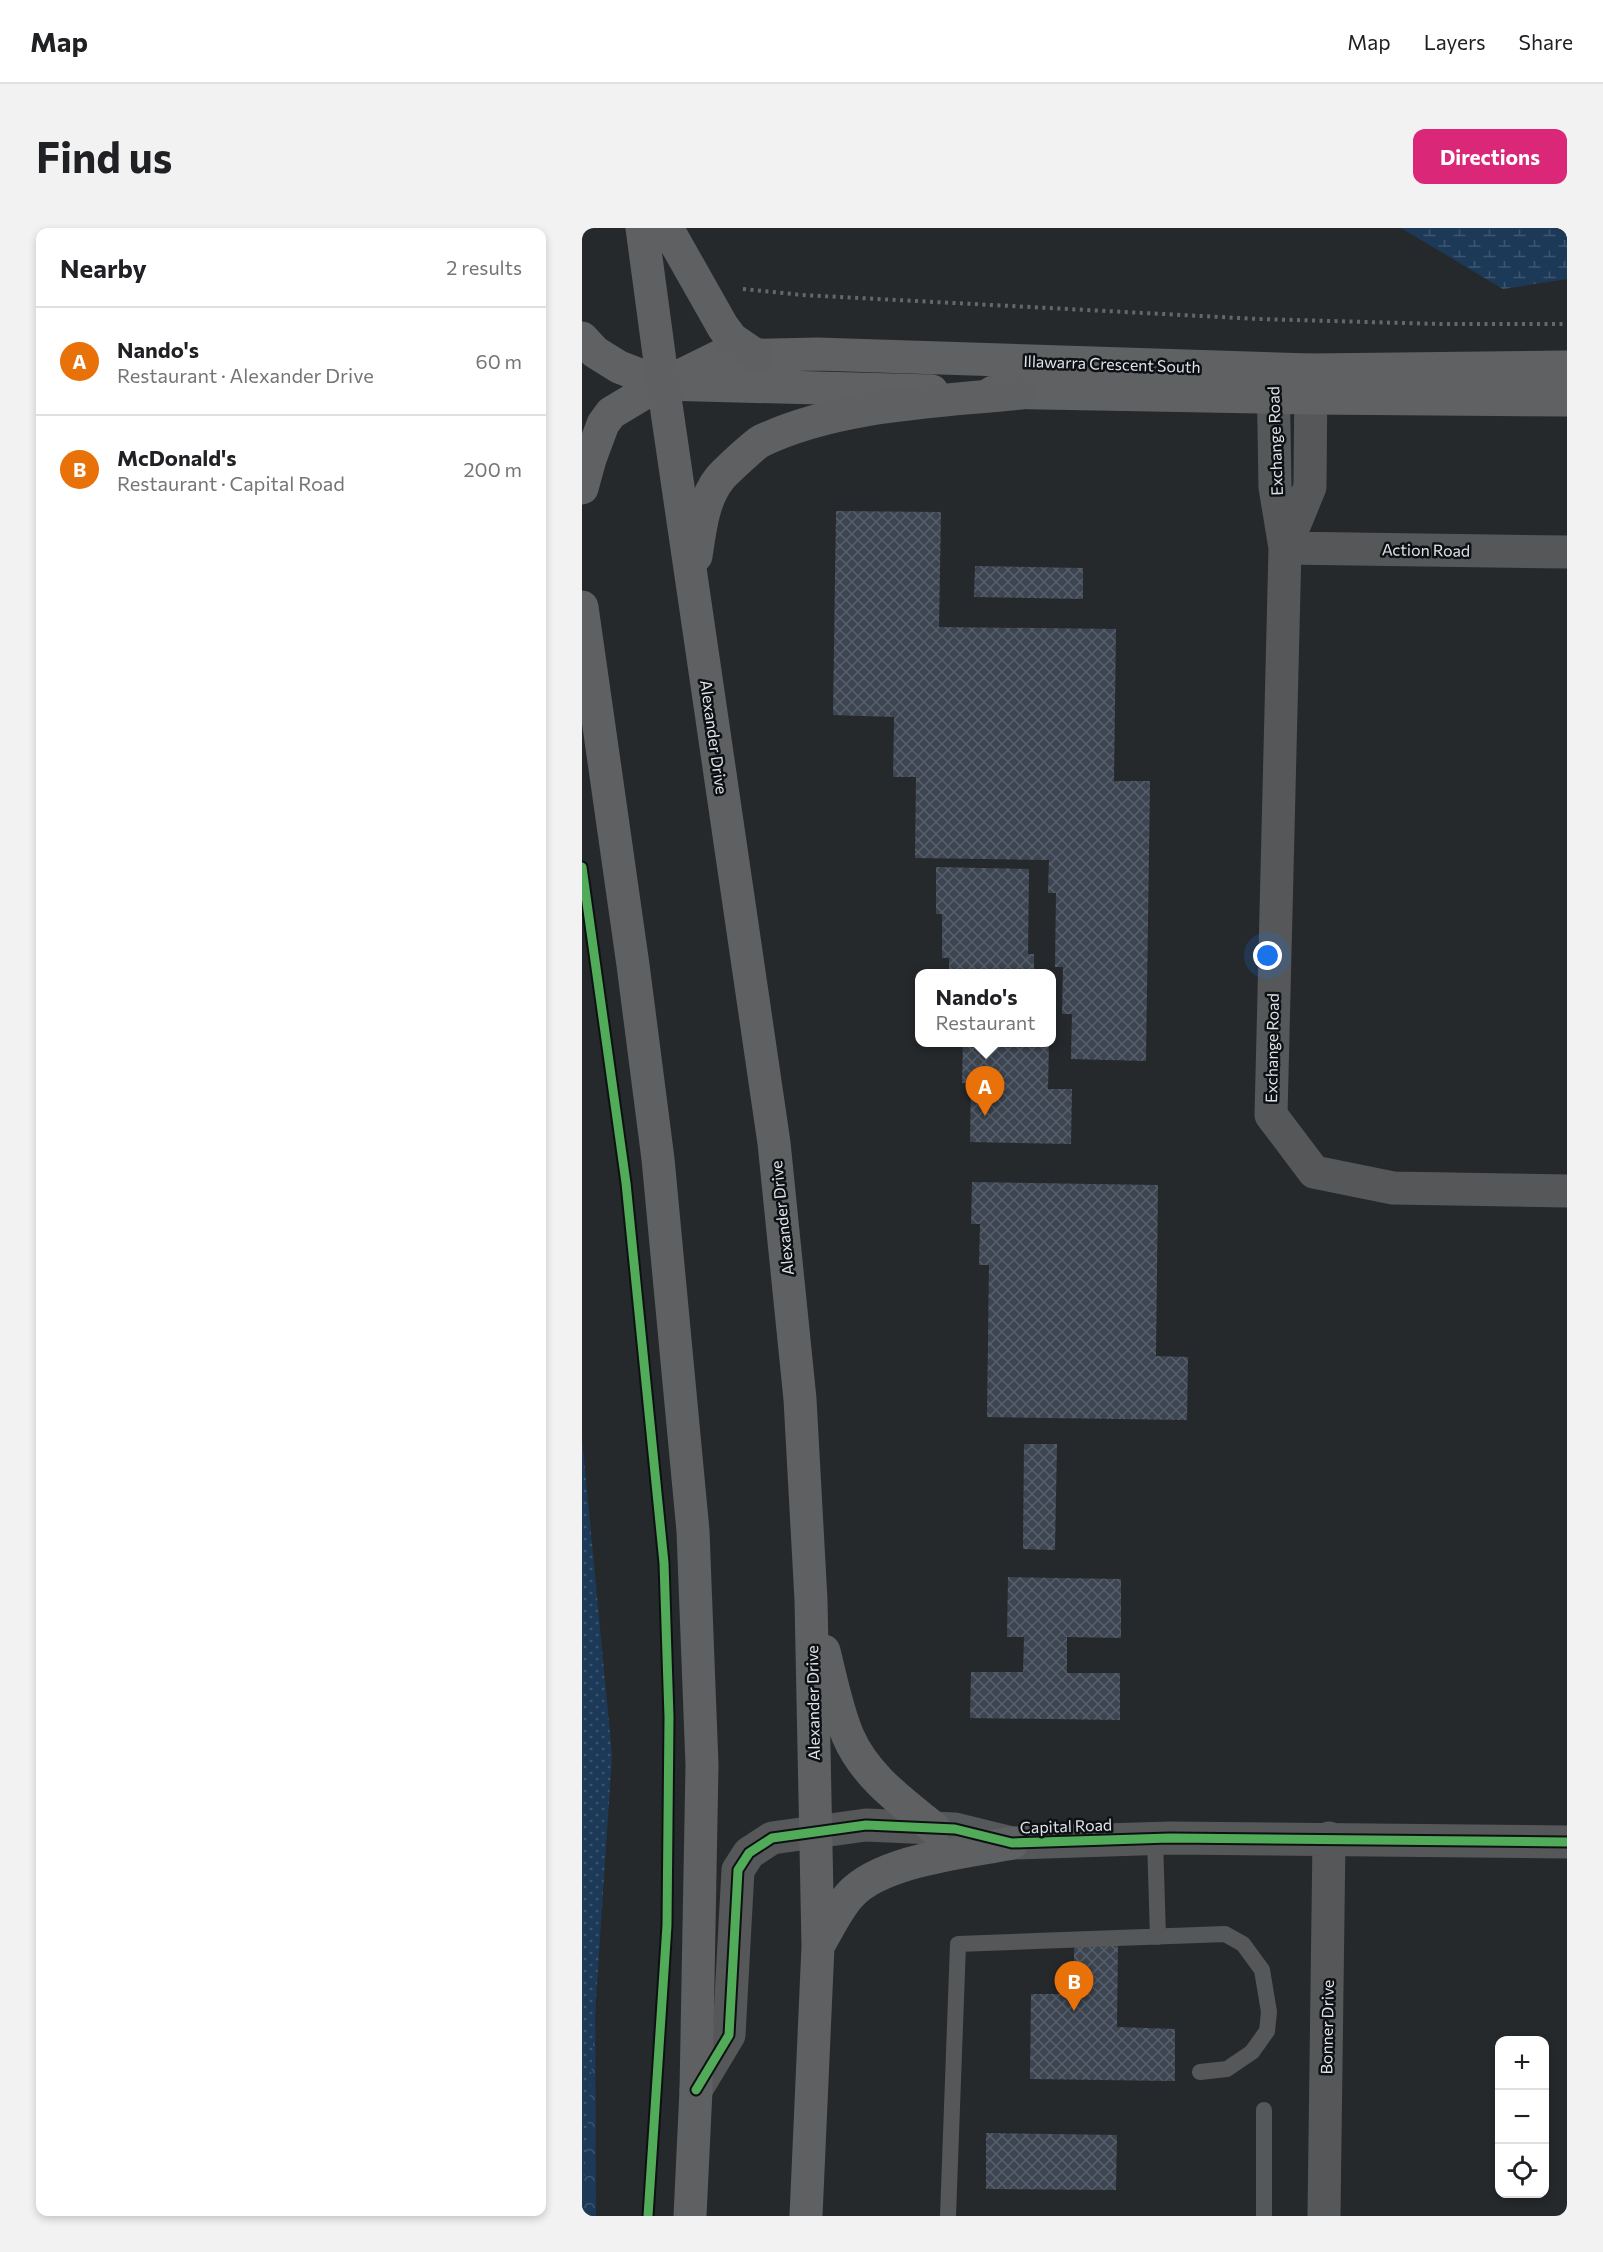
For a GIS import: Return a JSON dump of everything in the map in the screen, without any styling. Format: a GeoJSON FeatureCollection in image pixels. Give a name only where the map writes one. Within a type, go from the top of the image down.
{"type":"FeatureCollection","features":[{"type":"Feature","properties":{"kind":"main road","name":"Alexander Drive"},"geometry":{"type":"LineString","coordinates":[[642,228],[774,1143],[800,1399],[811,1600],[818,1946],[806,2216]]}},
{"type":"Feature","properties":{"kind":"main road"},"geometry":{"type":"LineString","coordinates":[[667,228],[723,327],[732,339],[757,356]]}},
{"type":"Feature","properties":{"kind":"main road"},"geometry":{"type":"LineString","coordinates":[[692,587],[699,533],[707,501],[720,478],[759,442],[820,419],[897,406],[1021,393]]}},
{"type":"Feature","properties":{"kind":"main road"},"geometry":{"type":"LineString","coordinates":[[582,607],[633,964],[658,1159],[693,1531],[702,1765],[696,2090],[690,2216]]}},
{"type":"Feature","properties":{"kind":"main road"},"geometry":{"type":"LineString","coordinates":[[811,1600],[848,1737],[862,1761],[886,1788],[934,1828]]}},
{"type":"Feature","properties":{"kind":"main road"},"geometry":{"type":"LineString","coordinates":[[818,1946],[850,1895],[876,1876],[909,1864],[1012,1843]]}},
{"type":"Feature","properties":{"kind":"street","name":"Illawarra Crescent South"},"geometry":{"type":"LineString","coordinates":[[582,338],[595,352],[619,367],[663,384],[1021,393],[1273,383]]}},
{"type":"Feature","properties":{"kind":"street","name":"Illawarra Crescent South"},"geometry":{"type":"LineString","coordinates":[[582,488],[603,424],[611,413],[720,356],[817,354],[1567,399]]}},
{"type":"Feature","properties":{"kind":"street","name":"Illawarra Crescent South"},"geometry":{"type":"LineString","coordinates":[[1311,384],[1567,367]]}},
{"type":"Feature","properties":{"kind":"street","name":"Exchange Road"},"geometry":{"type":"LineString","coordinates":[[1273,383],[1275,487],[1285,548],[1271,1115],[1314,1172],[1393,1188],[1567,1191]]}},
{"type":"Feature","properties":{"kind":"street","name":"Exchange Road"},"geometry":{"type":"LineString","coordinates":[[1285,548],[1310,487],[1311,384]]}},
{"type":"Feature","properties":{"kind":"street","name":"Action Road"},"geometry":{"type":"LineString","coordinates":[[1285,548],[1567,552]]}},
{"type":"Feature","properties":{"kind":"street","name":"Capital Road"},"geometry":{"type":"LineString","coordinates":[[696,2090],[729,2036],[738,1870],[749,1853],[772,1838],[815,1834],[866,1825],[955,1829],[1012,1843],[1329,1838],[1567,1842]]}},
{"type":"Feature","properties":{"kind":"street","name":"Bonner Drive"},"geometry":{"type":"LineString","coordinates":[[1324,2216],[1329,1838]]}},
{"type":"Feature","properties":{"kind":"lane"},"geometry":{"type":"LineString","coordinates":[[1155,1839],[1158,1936]]}},
{"type":"Feature","properties":{"kind":"lane"},"geometry":{"type":"LineString","coordinates":[[948,2216],[958,1944],[1225,1934],[1243,1944],[1262,1970],[1269,2012],[1267,2031],[1252,2052],[1227,2069],[1200,2072]]}},
{"type":"Feature","properties":{"kind":"lane"},"geometry":{"type":"LineString","coordinates":[[1264,2110],[1264,2216]]}},
{"type":"Feature","properties":{"kind":"path"},"geometry":{"type":"LineString","coordinates":[[739,283],[744,291],[1258,319],[1440,324],[1567,324]]}},
{"type":"Feature","properties":{"kind":"green space"},"geometry":{"type":"Polygon","coordinates":[[[1401,228],[1567,228],[1567,279],[1503,289],[1401,228]]]}},
{"type":"Feature","properties":{"kind":"green space"},"geometry":{"type":"Polygon","coordinates":[[[582,1438],[612,1755],[582,2213],[582,1438]]]}},
{"type":"Feature","properties":{"kind":"green space"},"geometry":{"type":"Polygon","coordinates":[[[582,1543],[594,1658],[596,2216],[582,2216],[582,1543]]]}},
{"type":"Feature","properties":{"kind":"building"},"geometry":{"type":"Polygon","coordinates":[[[836,511],[941,512],[939,627],[1116,629],[1114,781],[1150,781],[1146,1061],[1071,1059],[1072,1014],[1062,1014],[1063,967],[1055,967],[1056,893],[1048,893],[1049,860],[915,858],[916,777],[893,777],[894,717],[833,715],[836,511]]]}},
{"type":"Feature","properties":{"kind":"building"},"geometry":{"type":"Polygon","coordinates":[[[975,566],[1083,568],[1083,599],[974,597],[975,566]]]}},
{"type":"Feature","properties":{"kind":"building"},"geometry":{"type":"Polygon","coordinates":[[[936,867],[1029,869],[1028,954],[1034,954],[1034,969],[949,969],[949,958],[942,958],[942,914],[936,914],[936,867]]]}},
{"type":"Feature","properties":{"kind":"building"},"geometry":{"type":"Polygon","coordinates":[[[963,1047],[1049,1047],[1048,1089],[1072,1089],[1071,1144],[970,1142],[971,1083],[962,1083],[963,1047]]]}},
{"type":"Feature","properties":{"kind":"building"},"geometry":{"type":"Polygon","coordinates":[[[972,1182],[1158,1185],[1156,1356],[1188,1357],[1187,1420],[987,1417],[989,1265],[979,1265],[980,1224],[971,1224],[972,1182]]]}},
{"type":"Feature","properties":{"kind":"building"},"geometry":{"type":"Polygon","coordinates":[[[1024,1444],[1057,1444],[1055,1550],[1023,1549],[1024,1444]]]}},
{"type":"Feature","properties":{"kind":"building"},"geometry":{"type":"Polygon","coordinates":[[[1008,1577],[1121,1579],[1121,1638],[1067,1637],[1067,1673],[1120,1673],[1120,1720],[970,1718],[971,1672],[1023,1672],[1024,1637],[1007,1637],[1008,1577]]]}},
{"type":"Feature","properties":{"kind":"building"},"geometry":{"type":"Polygon","coordinates":[[[1074,1940],[1118,1941],[1117,2027],[1175,2029],[1175,2081],[1030,2079],[1031,1994],[1074,1994],[1074,1940]]]}},
{"type":"Feature","properties":{"kind":"building"},"geometry":{"type":"Polygon","coordinates":[[[986,2133],[1117,2135],[1116,2190],[986,2189],[986,2133]]]}},
{"type":"Feature","properties":{"kind":"cycle path"},"geometry":{"type":"LineString","coordinates":[[582,867],[626,1183],[664,1563],[669,1717],[667,1925],[648,2216]]}},
{"type":"Feature","properties":{"kind":"cycle path"},"geometry":{"type":"LineString","coordinates":[[696,2090],[729,2035],[738,1870],[749,1853],[772,1838],[866,1825],[955,1829],[1012,1843],[1170,1838],[1567,1842]]}},
{"type":"Feature","properties":{"kind":"place","name":"Nando's"},"geometry":{"type":"Point","coordinates":[985,1116]}},
{"type":"Feature","properties":{"kind":"place","name":"McDonald's"},"geometry":{"type":"Point","coordinates":[1074,2011]}}]}
